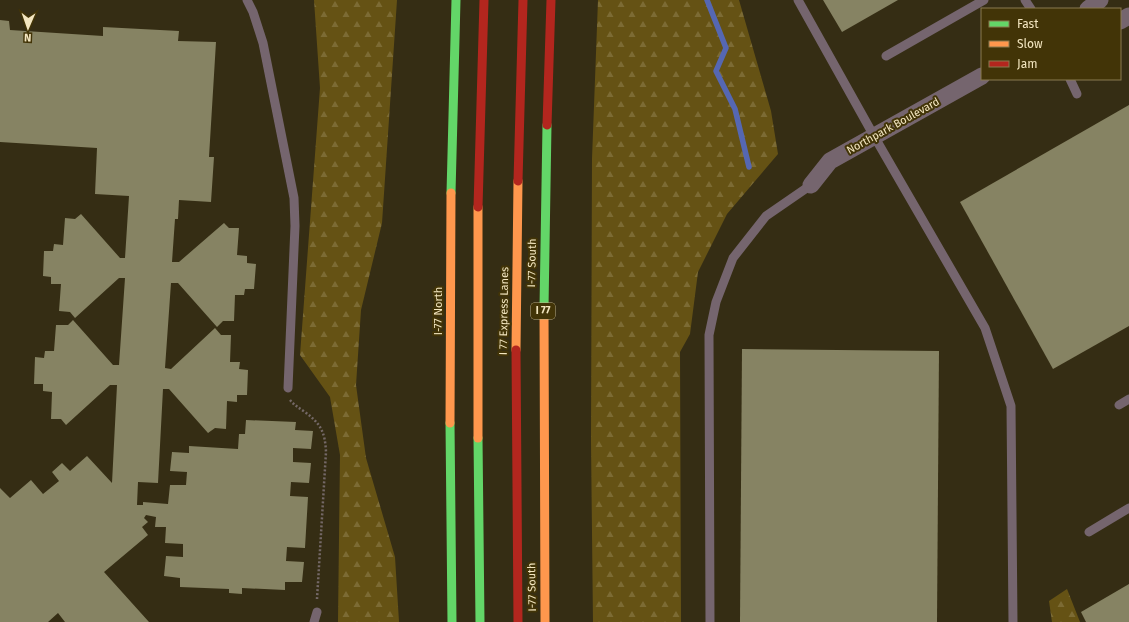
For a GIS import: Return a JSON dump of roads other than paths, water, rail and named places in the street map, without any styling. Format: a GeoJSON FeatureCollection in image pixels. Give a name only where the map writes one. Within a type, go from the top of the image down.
{"type":"FeatureCollection","features":[{"type":"Feature","properties":{"kind":"highway","name":"I-77 North"},"geometry":{"type":"LineString","coordinates":[[452,622],[450,258],[456,0]]}},
{"type":"Feature","properties":{"kind":"highway"},"geometry":{"type":"LineString","coordinates":[[480,622],[477,379],[479,145],[484,0]]}},
{"type":"Feature","properties":{"kind":"highway","name":"I 77 Express Lanes"},"geometry":{"type":"LineString","coordinates":[[518,622],[515,371],[518,146],[523,0]]}},
{"type":"Feature","properties":{"kind":"highway","name":"I-77 South"},"geometry":{"type":"LineString","coordinates":[[545,622],[542,371],[543,268],[550,0]]}},
{"type":"Feature","properties":{"kind":"street"},"geometry":{"type":"LineString","coordinates":[[1089,8],[1100,0]]}},
{"type":"Feature","properties":{"kind":"street","name":"Northpark Boulevard"},"geometry":{"type":"LineString","coordinates":[[811,185],[830,161],[981,77]]}},
{"type":"Feature","properties":{"kind":"lane"},"geometry":{"type":"LineString","coordinates":[[247,0],[253,12],[263,43],[294,198],[295,226],[288,388]]}},
{"type":"Feature","properties":{"kind":"lane"},"geometry":{"type":"LineString","coordinates":[[798,0],[874,136],[985,328],[1011,406],[1013,622]]}},
{"type":"Feature","properties":{"kind":"lane"},"geometry":{"type":"LineString","coordinates":[[886,56],[984,0]]}},
{"type":"Feature","properties":{"kind":"lane"},"geometry":{"type":"LineString","coordinates":[[1070,80],[1077,94]]}},
{"type":"Feature","properties":{"kind":"lane"},"geometry":{"type":"LineString","coordinates":[[710,622],[709,335],[716,302],[733,258],[766,216],[811,185]]}},
{"type":"Feature","properties":{"kind":"lane"},"geometry":{"type":"LineString","coordinates":[[1119,405],[1129,400]]}},
{"type":"Feature","properties":{"kind":"lane"},"geometry":{"type":"LineString","coordinates":[[1089,532],[1129,508]]}},
{"type":"Feature","properties":{"kind":"lane"},"geometry":{"type":"LineString","coordinates":[[314,622],[316,612]]}},
{"type":"Feature","properties":{"kind":"waterway"},"geometry":{"type":"LineString","coordinates":[[707,0],[726,48],[716,71],[735,109],[749,167]]}}]}
